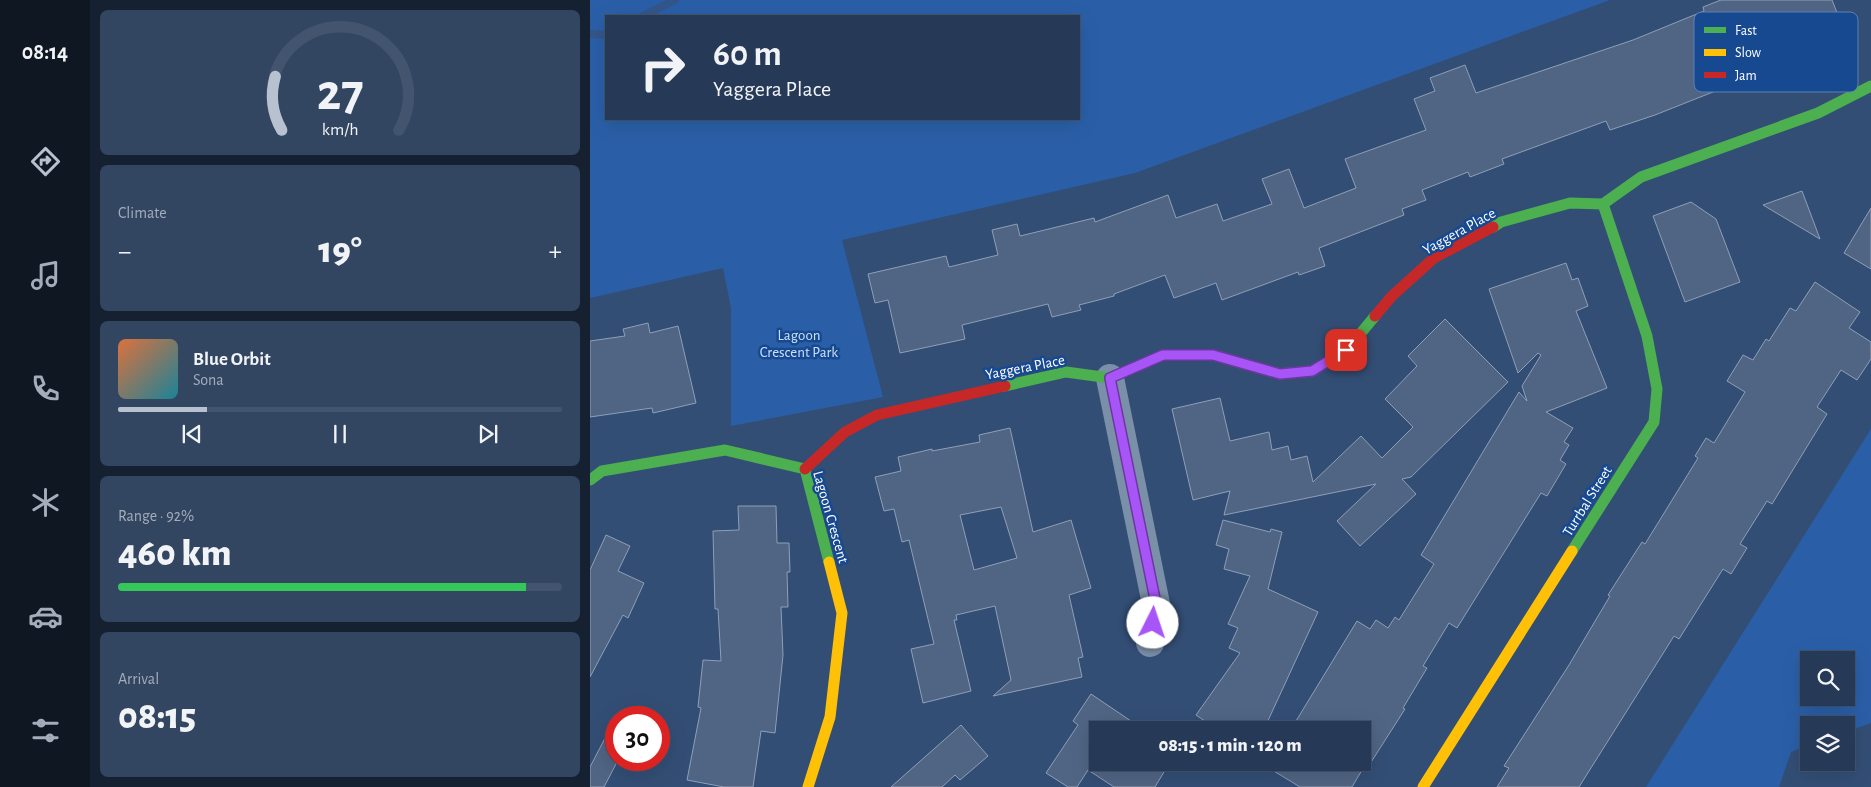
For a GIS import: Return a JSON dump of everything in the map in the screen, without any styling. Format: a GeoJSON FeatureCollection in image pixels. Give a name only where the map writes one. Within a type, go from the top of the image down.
{"type":"FeatureCollection","features":[{"type":"Feature","properties":{"kind":"street"},"geometry":{"type":"LineString","coordinates":[[1603,204],[1641,177],[1818,113],[1871,86]]}},
{"type":"Feature","properties":{"kind":"street","name":"Yaggera Place"},"geometry":{"type":"LineString","coordinates":[[805,469],[845,432],[877,416],[1066,372],[1110,378],[1163,355],[1213,355],[1280,374],[1312,371],[1346,350],[1392,296],[1434,258],[1501,222],[1570,203],[1603,204]]}},
{"type":"Feature","properties":{"kind":"street","name":"Turrbal Street"},"geometry":{"type":"LineString","coordinates":[[1423,787],[1654,422],[1657,389],[1647,336],[1603,204]]}},
{"type":"Feature","properties":{"kind":"street"},"geometry":{"type":"LineString","coordinates":[[1110,378],[1156,604],[1150,643]]}},
{"type":"Feature","properties":{"kind":"street","name":"Lagoon Crescent"},"geometry":{"type":"LineString","coordinates":[[590,480],[602,471],[725,450],[805,469],[842,613],[830,717],[808,787]]}},
{"type":"Feature","properties":{"kind":"green space","name":"Lagoon Crescent Park"},"geometry":{"type":"Polygon","coordinates":[[[590,0],[1610,0],[1135,173],[842,240],[883,397],[731,426],[731,308],[723,268],[590,298],[590,0]]]}},
{"type":"Feature","properties":{"kind":"green space"},"geometry":{"type":"Polygon","coordinates":[[[1871,429],[1871,723],[1855,729],[1855,716],[1800,716],[1800,748],[1791,752],[1779,787],[1646,787],[1871,429]]]}},
{"type":"Feature","properties":{"kind":"building"},"geometry":{"type":"Polygon","coordinates":[[[1721,0],[1832,0],[1837,12],[1702,12],[1704,11],[1703,7],[1721,0]]]}},
{"type":"Feature","properties":{"kind":"building"},"geometry":{"type":"Polygon","coordinates":[[[1694,15],[1694,92],[1713,92],[1655,115],[1610,130],[1606,121],[1502,159],[1504,164],[1470,177],[1468,172],[1422,190],[1426,200],[1402,209],[1404,215],[1319,248],[1325,266],[1299,275],[1298,272],[1222,300],[1216,283],[1174,298],[1165,275],[1114,294],[1114,296],[1079,305],[1081,310],[1052,317],[1048,304],[962,325],[965,339],[900,353],[888,300],[875,303],[868,274],[946,256],[949,267],[998,255],[992,230],[1017,224],[1020,236],[1094,218],[1095,222],[1168,195],[1176,218],[1217,204],[1223,221],[1272,204],[1262,179],[1289,169],[1304,208],[1356,188],[1345,159],[1426,130],[1414,99],[1435,91],[1430,78],[1465,65],[1476,93],[1633,40],[1694,15]]]}},
{"type":"Feature","properties":{"kind":"building"},"geometry":{"type":"Polygon","coordinates":[[[1802,191],[1820,239],[1763,205],[1802,191]]]}},
{"type":"Feature","properties":{"kind":"building"},"geometry":{"type":"Polygon","coordinates":[[[1691,202],[1716,219],[1740,282],[1685,302],[1653,216],[1691,202]]]}},
{"type":"Feature","properties":{"kind":"building"},"geometry":{"type":"Polygon","coordinates":[[[1871,208],[1871,269],[1844,253],[1871,208]]]}},
{"type":"Feature","properties":{"kind":"building"},"geometry":{"type":"Polygon","coordinates":[[[1566,263],[1572,280],[1578,278],[1588,306],[1576,311],[1607,388],[1546,412],[1573,428],[1564,442],[1569,445],[1560,460],[1566,464],[1547,496],[1541,493],[1457,628],[1449,623],[1423,666],[1427,668],[1403,708],[1405,709],[1371,762],[1371,721],[1296,721],[1357,621],[1370,629],[1376,620],[1388,628],[1395,617],[1399,620],[1434,564],[1421,555],[1519,392],[1527,401],[1522,386],[1541,355],[1538,353],[1518,373],[1489,289],[1566,263]]]}},
{"type":"Feature","properties":{"kind":"building"},"geometry":{"type":"Polygon","coordinates":[[[1815,282],[1860,312],[1849,328],[1871,342],[1871,359],[1857,380],[1841,370],[1817,407],[1827,414],[1772,504],[1767,501],[1740,544],[1747,548],[1731,574],[1723,569],[1679,639],[1674,636],[1579,787],[1497,787],[1509,768],[1504,766],[1569,665],[1610,596],[1608,595],[1642,542],[1645,544],[1698,458],[1695,456],[1706,438],[1714,443],[1745,392],[1727,381],[1743,355],[1753,360],[1766,339],[1769,341],[1790,308],[1796,311],[1815,282]]]}},
{"type":"Feature","properties":{"kind":"building"},"geometry":{"type":"Polygon","coordinates":[[[1445,319],[1508,382],[1411,477],[1402,479],[1416,494],[1360,546],[1337,521],[1376,484],[1224,515],[1230,491],[1193,500],[1172,409],[1220,398],[1230,441],[1269,432],[1272,450],[1288,446],[1291,460],[1307,456],[1313,482],[1361,436],[1382,458],[1413,427],[1385,399],[1417,366],[1408,356],[1445,319]]]}},
{"type":"Feature","properties":{"kind":"building"},"geometry":{"type":"Polygon","coordinates":[[[648,323],[650,333],[678,326],[696,403],[653,413],[652,408],[590,417],[590,341],[625,336],[623,329],[648,323]]]}},
{"type":"Feature","properties":{"kind":"building"},"geometry":{"type":"Polygon","coordinates":[[[1010,428],[1033,532],[1071,520],[1091,588],[1069,595],[1083,657],[1078,658],[1082,677],[993,696],[1011,680],[995,606],[956,615],[957,620],[954,620],[971,691],[923,703],[911,649],[934,644],[909,540],[902,542],[894,509],[884,511],[875,477],[901,471],[898,457],[932,449],[932,451],[980,442],[979,435],[1010,428]],[[1001,507],[960,515],[974,570],[1017,558],[1001,507]]]}},
{"type":"Feature","properties":{"kind":"building"},"geometry":{"type":"Polygon","coordinates":[[[738,506],[776,506],[777,543],[789,543],[790,572],[787,572],[788,607],[781,607],[783,655],[775,733],[761,731],[753,787],[724,787],[687,780],[701,708],[698,707],[703,660],[721,661],[718,609],[715,609],[713,531],[739,530],[738,506]]]}},
{"type":"Feature","properties":{"kind":"building"},"geometry":{"type":"Polygon","coordinates":[[[1223,520],[1270,532],[1271,529],[1282,532],[1268,589],[1318,612],[1268,721],[1205,721],[1196,715],[1240,653],[1229,648],[1238,628],[1228,624],[1250,576],[1224,569],[1229,549],[1216,545],[1223,520]]]}},
{"type":"Feature","properties":{"kind":"building"},"geometry":{"type":"Polygon","coordinates":[[[606,535],[630,546],[618,571],[644,583],[628,618],[623,615],[590,677],[590,570],[606,535]]]}},
{"type":"Feature","properties":{"kind":"building"},"geometry":{"type":"Polygon","coordinates":[[[1091,694],[1131,721],[1089,721],[1089,771],[1077,787],[1068,787],[1046,773],[1078,725],[1073,721],[1091,694]]]}},
{"type":"Feature","properties":{"kind":"building"},"geometry":{"type":"Polygon","coordinates":[[[961,725],[988,756],[960,780],[955,775],[942,787],[891,787],[961,725]]]}},
{"type":"Feature","properties":{"kind":"building"},"geometry":{"type":"Polygon","coordinates":[[[605,738],[605,771],[612,771],[604,787],[590,787],[590,767],[605,738]]]}},
{"type":"Feature","properties":{"kind":"building"},"geometry":{"type":"Polygon","coordinates":[[[1090,771],[1165,771],[1155,787],[1114,787],[1090,771]]]}},
{"type":"Feature","properties":{"kind":"building"},"geometry":{"type":"Polygon","coordinates":[[[1274,771],[1361,771],[1352,787],[1300,787],[1274,771]]]}},
{"type":"Feature","properties":{"kind":"waterway"},"geometry":{"type":"LineString","coordinates":[[645,15],[675,0]]}},
{"type":"Feature","properties":{"kind":"waterway"},"geometry":{"type":"LineString","coordinates":[[590,34],[605,35]]}},
{"type":"Feature","properties":{"kind":"traffic: fast"},"geometry":{"type":"LineString","coordinates":[[1493,227],[1501,222],[1570,203],[1603,204],[1641,177],[1818,113],[1871,86]]}},
{"type":"Feature","properties":{"kind":"traffic: fast"},"geometry":{"type":"LineString","coordinates":[[1572,551],[1654,422],[1657,389],[1647,336],[1603,204]]}},
{"type":"Feature","properties":{"kind":"traffic: fast"},"geometry":{"type":"LineString","coordinates":[[1005,386],[1066,372],[1110,378],[1163,355],[1213,355],[1280,374],[1312,371],[1346,351],[1375,316]]}},
{"type":"Feature","properties":{"kind":"traffic: fast"},"geometry":{"type":"LineString","coordinates":[[590,480],[602,471],[725,450],[805,469],[829,562]]}},
{"type":"Feature","properties":{"kind":"traffic: slow"},"geometry":{"type":"LineString","coordinates":[[1423,787],[1572,551]]}},
{"type":"Feature","properties":{"kind":"traffic: slow"},"geometry":{"type":"LineString","coordinates":[[808,787],[830,717],[842,613],[829,562]]}},
{"type":"Feature","properties":{"kind":"traffic: jam"},"geometry":{"type":"LineString","coordinates":[[1375,316],[1392,296],[1434,258],[1493,227]]}},
{"type":"Feature","properties":{"kind":"traffic: jam"},"geometry":{"type":"LineString","coordinates":[[805,469],[845,432],[877,415],[1005,386]]}},
{"type":"Feature","properties":{"kind":"route"},"geometry":{"type":"LineString","coordinates":[[1153,623],[1156,604],[1110,378],[1163,355],[1213,355],[1280,374],[1312,371],[1346,350]]}}]}
